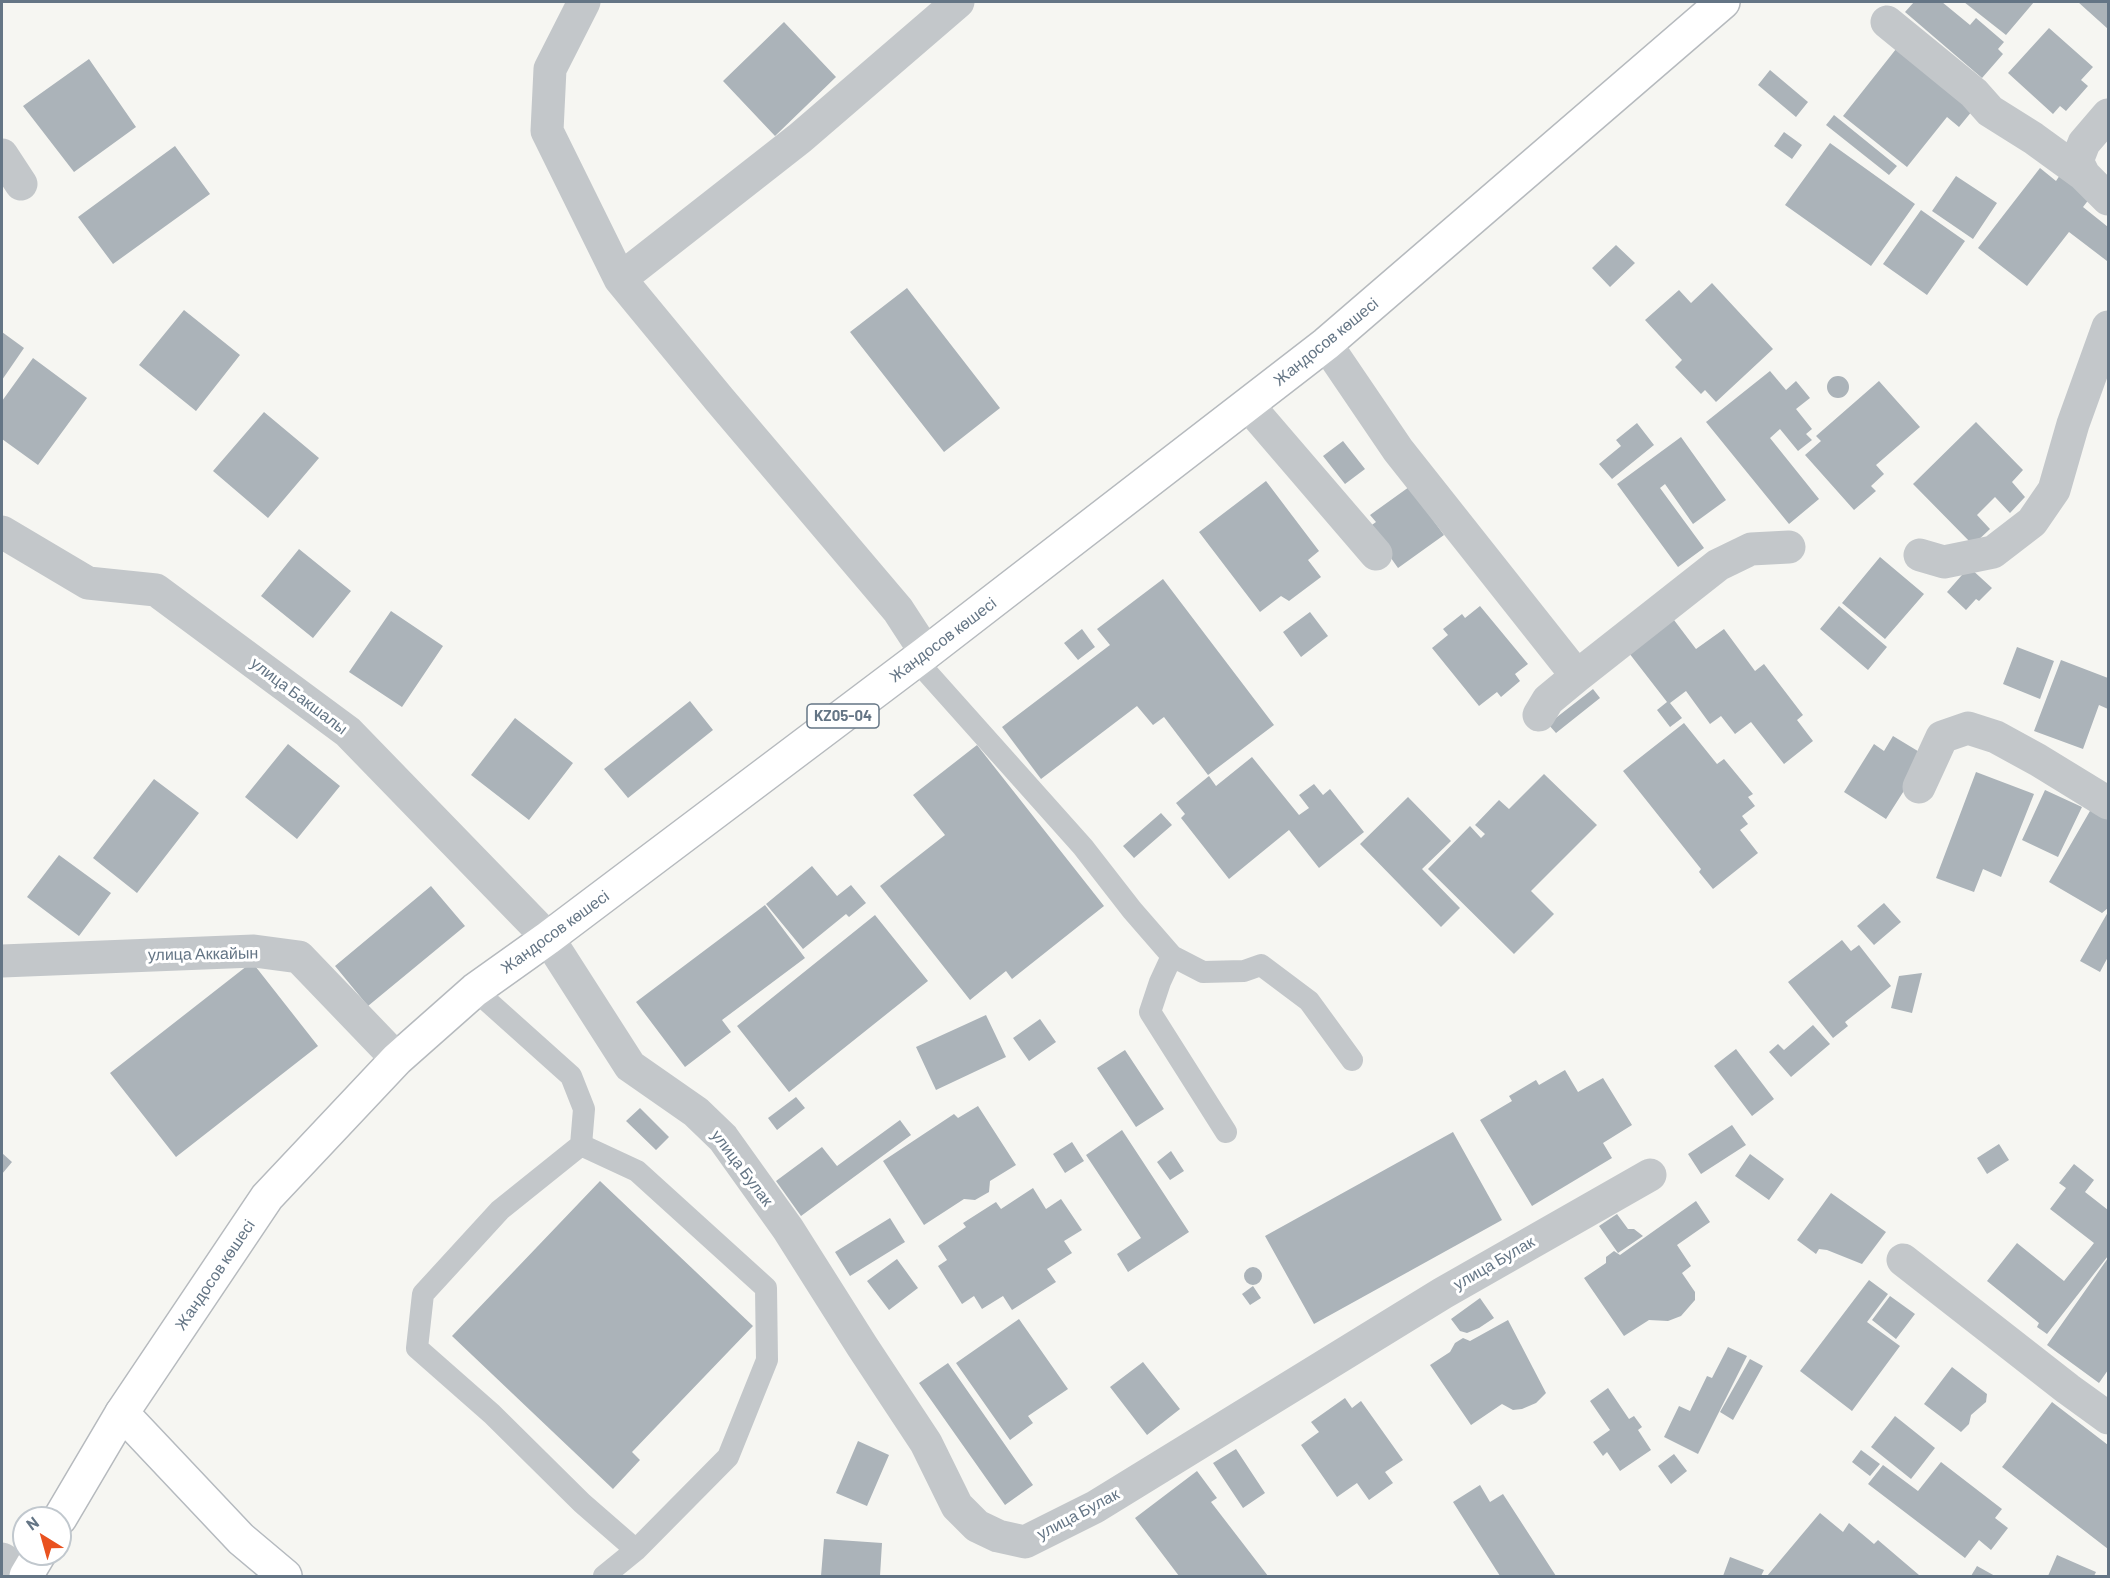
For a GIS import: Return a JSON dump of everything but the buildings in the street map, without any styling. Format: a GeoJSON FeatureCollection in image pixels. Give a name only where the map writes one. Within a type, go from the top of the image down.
{"type":"FeatureCollection","features":[{"type":"Feature","properties":{"kind":"main road","name":"Жандосов көшесі"},"geometry":{"type":"LineString","coordinates":[[67,1506],[122,1413],[267,1197],[397,1059],[475,990],[548,938],[921,657],[1326,344],[1723,2]]}},
{"type":"Feature","properties":{"kind":"main road"},"geometry":{"type":"LineString","coordinates":[[122,1413],[241,1539],[285,1576]]}},
{"type":"Feature","properties":{"kind":"street"},"geometry":{"type":"LineString","coordinates":[[584,2],[550,69],[547,131],[620,279],[718,399],[898,610],[921,657]]}},
{"type":"Feature","properties":{"kind":"street"},"geometry":{"type":"LineString","coordinates":[[620,279],[800,138],[958,2]]}},
{"type":"Feature","properties":{"kind":"street"},"geometry":{"type":"LineString","coordinates":[[1887,22],[1974,93],[1990,111],[2033,138],[2084,175],[2109,199]]}},
{"type":"Feature","properties":{"kind":"street"},"geometry":{"type":"LineString","coordinates":[[2084,175],[2077,161],[2084,143],[2109,115]]}},
{"type":"Feature","properties":{"kind":"street"},"geometry":{"type":"LineString","coordinates":[[2052,152],[2084,143]]}},
{"type":"Feature","properties":{"kind":"street"},"geometry":{"type":"LineString","coordinates":[[2,155],[21,184]]}},
{"type":"Feature","properties":{"kind":"street"},"geometry":{"type":"LineString","coordinates":[[1920,555],[1944,562],[1993,552],[2032,522],[2054,490],[2073,424],[2109,327]]}},
{"type":"Feature","properties":{"kind":"street"},"geometry":{"type":"LineString","coordinates":[[1326,344],[1398,450],[1577,676]]}},
{"type":"Feature","properties":{"kind":"street"},"geometry":{"type":"LineString","coordinates":[[1248,405],[1376,554]]}},
{"type":"Feature","properties":{"kind":"street","name":"улица Бакшалы"},"geometry":{"type":"LineString","coordinates":[[2,532],[88,583],[156,590],[348,732],[548,938]]}},
{"type":"Feature","properties":{"kind":"street"},"geometry":{"type":"LineString","coordinates":[[1539,715],[1548,700],[1718,565],[1751,549],[1789,547]]}},
{"type":"Feature","properties":{"kind":"street"},"geometry":{"type":"LineString","coordinates":[[1919,788],[1942,737],[1968,728],[1996,737],[2109,803]]}},
{"type":"Feature","properties":{"kind":"street","name":"улица Булак"},"geometry":{"type":"LineString","coordinates":[[548,938],[630,1066],[696,1112],[723,1138],[788,1229],[926,1443],[957,1506],[977,1526],[998,1536],[1025,1542],[1095,1507],[1443,1293],[1650,1175]]}},
{"type":"Feature","properties":{"kind":"street","name":"улица Аккайын"},"geometry":{"type":"LineString","coordinates":[[2,961],[254,951],[299,957],[397,1059]]}},
{"type":"Feature","properties":{"kind":"street"},"geometry":{"type":"LineString","coordinates":[[1904,1260],[2068,1389],[2109,1418]]}},
{"type":"Feature","properties":{"kind":"lane"},"geometry":{"type":"LineString","coordinates":[[921,657],[1083,847],[1132,910],[1172,956],[1203,972],[1244,971],[1261,965],[1309,1001],[1352,1060]]}},
{"type":"Feature","properties":{"kind":"lane"},"geometry":{"type":"LineString","coordinates":[[1172,956],[1150,1012],[1226,1132]]}},
{"type":"Feature","properties":{"kind":"lane"},"geometry":{"type":"LineString","coordinates":[[475,990],[570,1076],[584,1109],[581,1145],[500,1210],[423,1294],[417,1348],[492,1414],[582,1503],[636,1550]]}},
{"type":"Feature","properties":{"kind":"lane"},"geometry":{"type":"LineString","coordinates":[[581,1145],[637,1171],[766,1288],[767,1360],[728,1457],[636,1550],[604,1576]]}}]}
